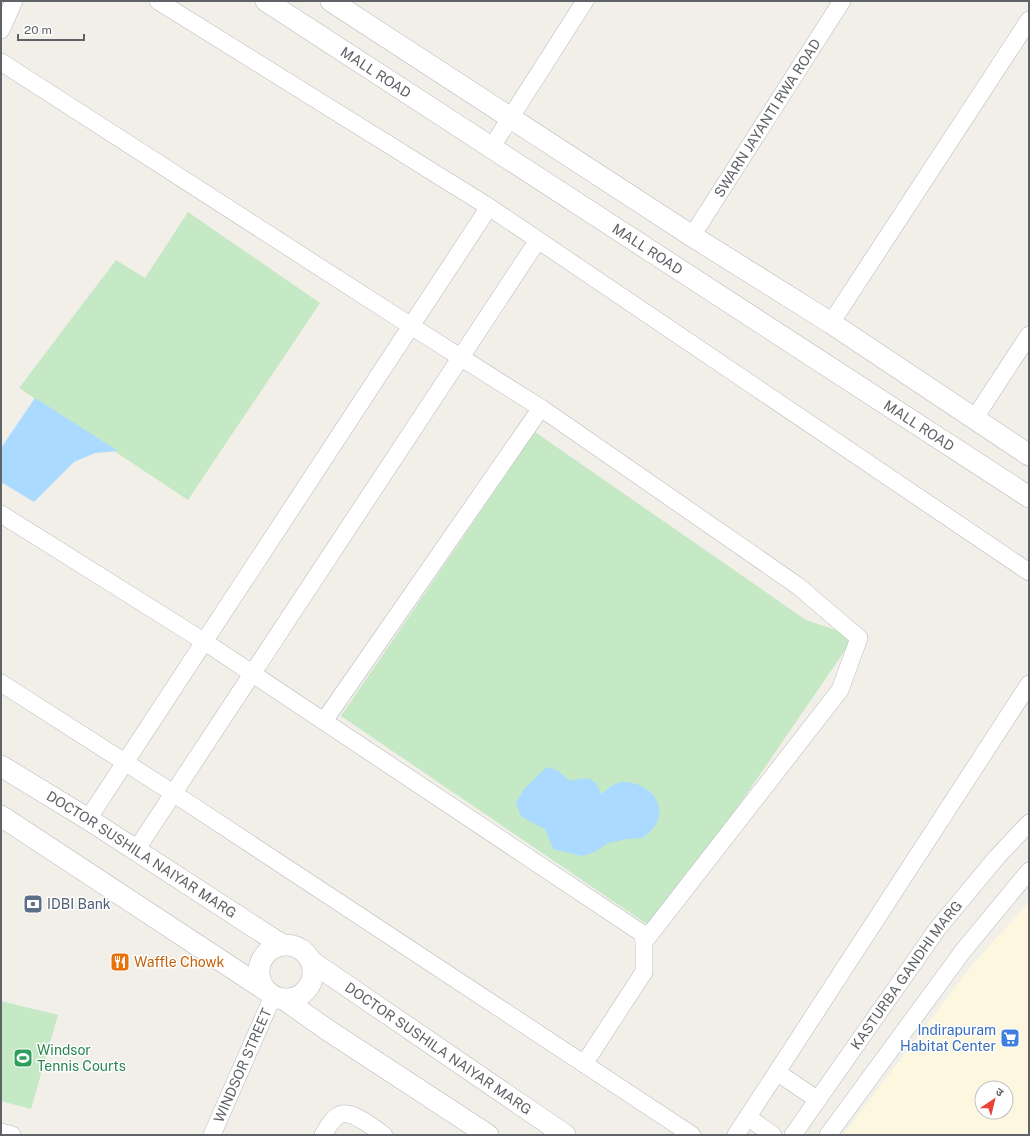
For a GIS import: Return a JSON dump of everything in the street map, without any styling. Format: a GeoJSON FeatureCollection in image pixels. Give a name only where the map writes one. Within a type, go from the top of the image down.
{"type":"FeatureCollection","features":[{"type":"Feature","properties":{"kind":"street"},"geometry":{"type":"LineString","coordinates":[[1,30],[14,1]]}},
{"type":"Feature","properties":{"kind":"street"},"geometry":{"type":"LineString","coordinates":[[158,1],[538,240],[1029,572]]}},
{"type":"Feature","properties":{"kind":"street","name":"MALL ROAD"},"geometry":{"type":"LineString","coordinates":[[266,1],[1029,497]]}},
{"type":"Feature","properties":{"kind":"street"},"geometry":{"type":"LineString","coordinates":[[331,1],[692,236],[831,323],[1029,455]]}},
{"type":"Feature","properties":{"kind":"street"},"geometry":{"type":"LineString","coordinates":[[491,148],[585,1]]}},
{"type":"Feature","properties":{"kind":"street","name":"SWARN JAYANTI RWA ROAD"},"geometry":{"type":"LineString","coordinates":[[692,236],[842,1]]}},
{"type":"Feature","properties":{"kind":"street"},"geometry":{"type":"LineString","coordinates":[[831,323],[1029,20]]}},
{"type":"Feature","properties":{"kind":"street"},"geometry":{"type":"LineString","coordinates":[[1,62],[541,408],[798,586],[859,638],[840,690],[644,942]]}},
{"type":"Feature","properties":{"kind":"street"},"geometry":{"type":"LineString","coordinates":[[88,819],[489,208]]}},
{"type":"Feature","properties":{"kind":"street"},"geometry":{"type":"LineString","coordinates":[[136,850],[538,240]]}},
{"type":"Feature","properties":{"kind":"street"},"geometry":{"type":"LineString","coordinates":[[974,419],[1029,335]]}},
{"type":"Feature","properties":{"kind":"street"},"geometry":{"type":"LineString","coordinates":[[324,721],[541,408]]}},
{"type":"Feature","properties":{"kind":"street"},"geometry":{"type":"LineString","coordinates":[[1,514],[205,642],[643,934],[644,972],[584,1064]]}},
{"type":"Feature","properties":{"kind":"street"},"geometry":{"type":"LineString","coordinates":[[1,683],[173,793],[692,1135]]}},
{"type":"Feature","properties":{"kind":"street"},"geometry":{"type":"LineString","coordinates":[[736,1135],[749,1118],[1029,684]]}},
{"type":"Feature","properties":{"kind":"street","name":"DOCTOR SUSHILA NAIYAR MARG"},"geometry":{"type":"LineString","coordinates":[[1,766],[88,819],[282,945],[291,945],[300,948],[307,954],[312,962],[565,1135]]}},
{"type":"Feature","properties":{"kind":"street"},"geometry":{"type":"LineString","coordinates":[[1,816],[488,1135]]}},
{"type":"Feature","properties":{"kind":"street","name":"KASTURBA GANDHI MARG"},"geometry":{"type":"LineString","coordinates":[[793,1135],[938,928],[997,857],[1029,823]]}},
{"type":"Feature","properties":{"kind":"street"},"geometry":{"type":"LineString","coordinates":[[828,1135],[963,951],[1029,871]]}},
{"type":"Feature","properties":{"kind":"street"},"geometry":{"type":"LineString","coordinates":[[282,945],[273,948],[266,953],[261,960],[258,969],[259,978],[274,995],[294,998],[303,994],[309,988],[313,975],[312,962]]}},
{"type":"Feature","properties":{"kind":"street","name":"WINDSOR STREET"},"geometry":{"type":"LineString","coordinates":[[212,1135],[274,995]]}},
{"type":"Feature","properties":{"kind":"street"},"geometry":{"type":"LineString","coordinates":[[778,1072],[818,1100]]}},
{"type":"Feature","properties":{"kind":"street"},"geometry":{"type":"LineString","coordinates":[[323,1135],[329,1125],[338,1116],[346,1113],[356,1117],[384,1135]]}},
{"type":"Feature","properties":{"kind":"street"},"geometry":{"type":"LineString","coordinates":[[749,1118],[773,1135]]}},
{"type":"Feature","properties":{"kind":"shaded area"},"geometry":{"type":"Polygon","coordinates":[[[1029,902],[1029,1135],[843,1135],[972,965],[1029,902]]]}},
{"type":"Feature","properties":{"kind":"green space"},"geometry":{"type":"Polygon","coordinates":[[[188,212],[320,303],[188,500],[19,388],[116,260],[145,278],[188,212]]]}},
{"type":"Feature","properties":{"kind":"green space"},"geometry":{"type":"Polygon","coordinates":[[[535,432],[806,620],[859,638],[848,646],[654,929],[341,716],[535,432]]]}},
{"type":"Feature","properties":{"kind":"green space","name":"Windsor Tennis Courts"},"geometry":{"type":"Polygon","coordinates":[[[1,1001],[58,1015],[31,1109],[1,1101],[1,1001]]]}},
{"type":"Feature","properties":{"kind":"water"},"geometry":{"type":"Polygon","coordinates":[[[35,398],[118,451],[95,453],[74,462],[34,502],[1,482],[1,448],[35,398]]]}},
{"type":"Feature","properties":{"kind":"water"},"geometry":{"type":"Polygon","coordinates":[[[547,767],[557,770],[570,781],[590,779],[599,788],[601,794],[613,785],[622,782],[637,784],[650,792],[658,804],[659,812],[656,825],[643,838],[627,839],[608,843],[595,852],[582,856],[553,849],[545,829],[520,815],[516,802],[524,789],[547,767]]]}},
{"type":"Feature","properties":{"kind":"place","name":"IDBI Bank"},"geometry":{"type":"Point","coordinates":[33,904]}},
{"type":"Feature","properties":{"kind":"place","name":"Waffle Chowk"},"geometry":{"type":"Point","coordinates":[120,962]}},
{"type":"Feature","properties":{"kind":"place","name":"Indirapuram Habitat Center"},"geometry":{"type":"Point","coordinates":[1010,1038]}},
{"type":"Feature","properties":{"kind":"place","name":"Windsor Tennis Courts"},"geometry":{"type":"Point","coordinates":[23,1058]}}]}
